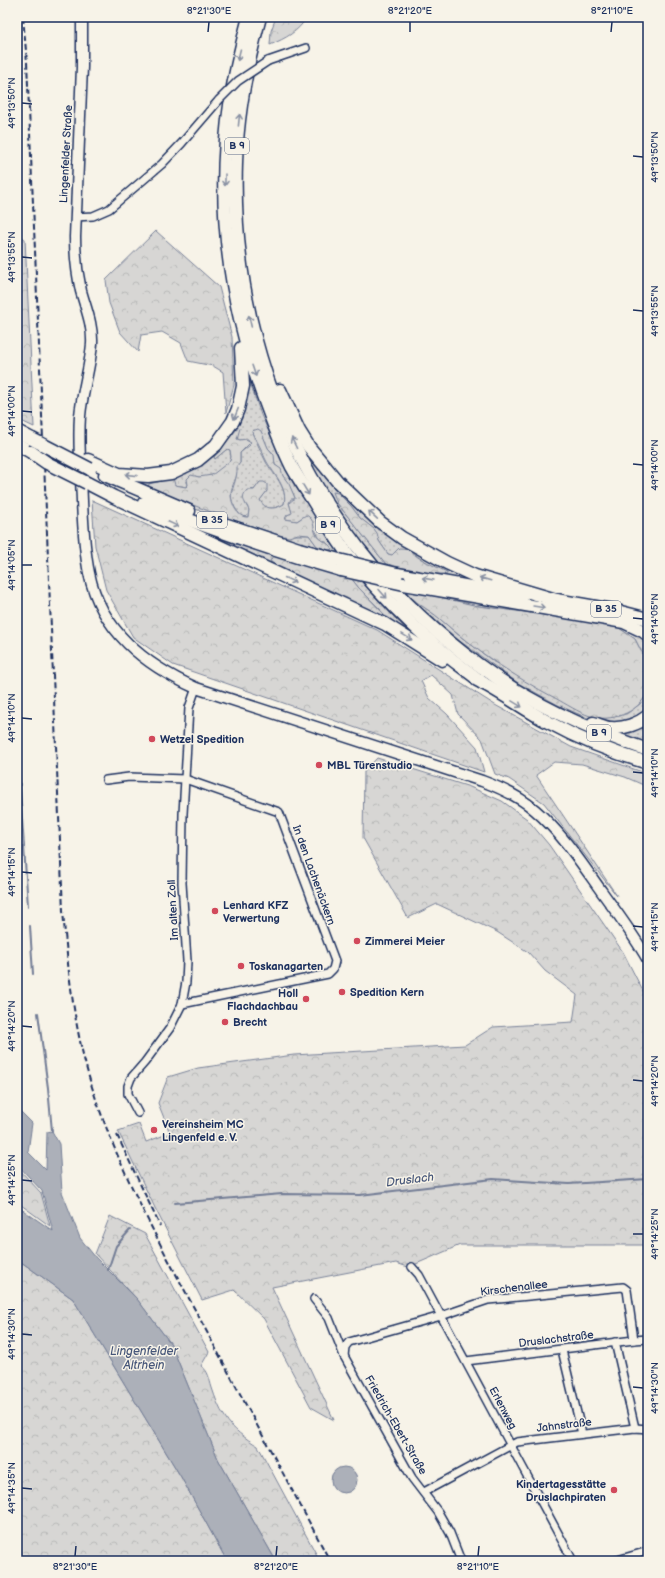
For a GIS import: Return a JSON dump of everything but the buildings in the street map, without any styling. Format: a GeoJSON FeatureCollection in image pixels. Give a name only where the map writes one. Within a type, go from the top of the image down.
{"type":"FeatureCollection","features":[{"type":"Feature","properties":{"kind":"highway","name":"B 9"},"geometry":{"type":"LineString","coordinates":[[249,17],[230,99],[225,169],[226,239],[231,278],[239,320],[249,357],[274,427],[292,467],[324,520],[353,561],[387,599],[437,647],[484,684],[548,722],[572,734],[645,763]]}},
{"type":"Feature","properties":{"kind":"highway","name":"B 9"},"geometry":{"type":"LineString","coordinates":[[260,17],[248,64],[241,102],[236,161],[235,194],[237,228],[244,290],[251,324],[261,359],[286,427],[304,465],[344,530],[367,560],[388,585],[448,642],[514,689],[553,711],[605,735],[648,750]]}},
{"type":"Feature","properties":{"kind":"highway"},"geometry":{"type":"LineString","coordinates":[[17,444],[31,452],[88,472],[148,476],[171,473],[198,460],[216,445],[234,421],[238,409],[243,386],[239,320]]}},
{"type":"Feature","properties":{"kind":"highway"},"geometry":{"type":"LineString","coordinates":[[261,359],[270,369],[299,431],[309,447],[338,482],[380,522],[402,538],[447,563],[475,576],[563,602]]}},
{"type":"Feature","properties":{"kind":"highway","name":"B 35"},"geometry":{"type":"LineString","coordinates":[[17,431],[53,450],[88,472],[208,519],[299,549],[340,565],[495,592],[563,602],[648,619]]}},
{"type":"Feature","properties":{"kind":"highway"},"geometry":{"type":"LineString","coordinates":[[88,472],[114,497],[385,624],[456,670],[484,684]]}},
{"type":"Feature","properties":{"kind":"highway"},"geometry":{"type":"LineString","coordinates":[[340,565],[404,584],[624,622],[648,635]]}},
{"type":"Feature","properties":{"kind":"highway"},"geometry":{"type":"LineString","coordinates":[[553,711],[611,728],[631,725],[642,721],[648,716]]}},
{"type":"Feature","properties":{"kind":"main road","name":"Lingenfelder Straße"},"geometry":{"type":"LineString","coordinates":[[82,17],[82,74],[75,217],[76,257],[81,291],[89,318],[92,338],[80,415],[79,438],[84,538],[89,575],[101,606],[110,623],[135,652],[158,669],[196,688],[482,781],[516,797],[549,823],[576,855],[648,960]]}},
{"type":"Feature","properties":{"kind":"street"},"geometry":{"type":"LineString","coordinates":[[75,217],[93,216],[109,208],[162,164],[182,143],[218,100],[238,81],[268,61],[306,48]]}},
{"type":"Feature","properties":{"kind":"street","name":"Im alten Zoll"},"geometry":{"type":"LineString","coordinates":[[138,1113],[128,1094],[128,1086],[131,1078],[163,1038],[182,1004],[187,961],[182,883],[185,779],[189,708],[196,688]]}},
{"type":"Feature","properties":{"kind":"street","name":"In den Lachenäckern"},"geometry":{"type":"LineString","coordinates":[[106,780],[129,777],[185,779],[279,812],[335,962],[333,969],[328,974],[182,1004]]}},
{"type":"Feature","properties":{"kind":"street","name":"Erlenweg"},"geometry":{"type":"LineString","coordinates":[[412,1267],[419,1274],[573,1561]]}},
{"type":"Feature","properties":{"kind":"street","name":"Kirschenallee"},"geometry":{"type":"LineString","coordinates":[[344,1356],[345,1347],[349,1342],[441,1316],[488,1300],[623,1287],[628,1290],[634,1340]]}},
{"type":"Feature","properties":{"kind":"street","name":"Friedrich-Ebert-Straße"},"geometry":{"type":"LineString","coordinates":[[314,1299],[329,1318],[344,1356],[412,1478],[438,1512],[450,1533],[461,1561]]}},
{"type":"Feature","properties":{"kind":"street","name":"Druslachstraße"},"geometry":{"type":"LineString","coordinates":[[466,1361],[648,1339]]}},
{"type":"Feature","properties":{"kind":"street"},"geometry":{"type":"LineString","coordinates":[[615,1342],[634,1428]]}},
{"type":"Feature","properties":{"kind":"street"},"geometry":{"type":"LineString","coordinates":[[562,1350],[582,1434]]}},
{"type":"Feature","properties":{"kind":"street","name":"Jahnstraße"},"geometry":{"type":"LineString","coordinates":[[424,1492],[516,1442],[634,1428],[648,1429]]}},
{"type":"Feature","properties":{"kind":"street"},"geometry":{"type":"LineString","coordinates":[[614,1561],[648,1551]]}},
{"type":"Feature","properties":{"kind":"green space"},"geometry":{"type":"Polygon","coordinates":[[[276,17],[307,17],[300,27],[291,34],[270,45],[271,31],[276,17]]]}},
{"type":"Feature","properties":{"kind":"green space"},"geometry":{"type":"Polygon","coordinates":[[[156,231],[219,287],[232,337],[234,385],[226,413],[223,372],[213,366],[188,361],[181,343],[162,332],[141,335],[138,352],[120,332],[109,303],[106,280],[156,231]]]}},
{"type":"Feature","properties":{"kind":"green space"},"geometry":{"type":"Polygon","coordinates":[[[17,233],[25,239],[34,427],[17,419],[17,233]]]}},
{"type":"Feature","properties":{"kind":"green space"},"geometry":{"type":"Polygon","coordinates":[[[248,376],[261,415],[293,483],[340,553],[329,550],[332,549],[327,543],[320,539],[315,530],[303,517],[297,521],[285,519],[285,517],[292,511],[289,507],[289,503],[295,498],[280,469],[275,465],[273,453],[268,448],[261,432],[252,433],[266,462],[276,476],[284,492],[284,504],[281,506],[270,508],[262,504],[260,500],[267,491],[260,482],[254,490],[251,489],[245,503],[249,510],[248,517],[241,516],[235,508],[231,496],[235,481],[236,467],[240,463],[240,453],[250,445],[248,439],[237,439],[237,429],[214,457],[215,459],[227,449],[230,450],[230,461],[219,471],[210,476],[195,476],[187,481],[187,487],[174,485],[173,482],[164,480],[152,483],[222,516],[249,526],[279,535],[309,535],[317,546],[321,548],[320,550],[229,522],[120,477],[145,480],[218,447],[248,376]]]}},
{"type":"Feature","properties":{"kind":"green space"},"geometry":{"type":"Polygon","coordinates":[[[240,428],[237,439],[246,439],[251,442],[240,453],[240,463],[237,467],[231,491],[232,502],[238,513],[244,517],[248,517],[249,510],[243,498],[247,490],[254,490],[260,482],[267,484],[267,491],[260,500],[262,504],[274,508],[284,504],[285,498],[282,487],[277,476],[266,460],[252,431],[258,429],[261,431],[268,448],[274,455],[275,465],[281,469],[283,476],[289,484],[295,498],[291,499],[289,503],[292,513],[287,515],[285,519],[297,521],[306,515],[313,521],[316,534],[332,549],[329,550],[317,546],[309,535],[298,534],[289,537],[279,535],[222,516],[148,488],[149,484],[173,478],[175,485],[186,487],[188,485],[187,479],[191,475],[199,477],[212,475],[230,461],[230,450],[227,449],[215,459],[214,457],[237,429],[240,428]]]}},
{"type":"Feature","properties":{"kind":"green space"},"geometry":{"type":"Polygon","coordinates":[[[295,434],[358,507],[491,584],[402,570],[402,568],[430,574],[444,575],[447,572],[436,568],[411,551],[397,550],[392,555],[388,554],[379,541],[374,529],[360,518],[351,506],[337,503],[386,564],[377,562],[347,523],[319,479],[295,434]]]}},
{"type":"Feature","properties":{"kind":"green space"},"geometry":{"type":"Polygon","coordinates":[[[333,492],[338,493],[360,518],[374,529],[377,533],[379,541],[388,554],[392,555],[399,548],[407,549],[421,559],[447,572],[447,574],[430,574],[386,564],[337,503],[333,492]]]}},
{"type":"Feature","properties":{"kind":"green space"},"geometry":{"type":"Polygon","coordinates":[[[92,500],[377,630],[495,705],[571,747],[648,774],[648,787],[625,777],[582,764],[554,762],[536,775],[617,896],[544,803],[509,779],[495,774],[482,739],[458,714],[453,695],[431,675],[421,681],[429,698],[447,714],[477,747],[484,772],[173,665],[133,637],[106,590],[95,546],[92,500]]]}},
{"type":"Feature","properties":{"kind":"green space"},"geometry":{"type":"Polygon","coordinates":[[[151,511],[337,575],[273,556],[271,563],[282,570],[381,610],[351,578],[361,581],[415,638],[151,511]]]}},
{"type":"Feature","properties":{"kind":"green space"},"geometry":{"type":"Polygon","coordinates":[[[273,556],[351,578],[384,614],[381,616],[282,570],[270,561],[273,556]]]}},
{"type":"Feature","properties":{"kind":"green space"},"geometry":{"type":"Polygon","coordinates":[[[402,589],[405,589],[417,602],[494,662],[591,716],[610,717],[628,713],[640,704],[648,692],[648,712],[628,724],[594,721],[558,705],[518,683],[461,642],[417,606],[402,589]]]}},
{"type":"Feature","properties":{"kind":"green space"},"geometry":{"type":"Polygon","coordinates":[[[405,589],[478,606],[607,623],[619,628],[635,639],[641,651],[648,660],[649,682],[647,693],[637,706],[623,715],[606,718],[590,716],[572,708],[509,672],[417,602],[405,589]]]}},
{"type":"Feature","properties":{"kind":"green space"},"geometry":{"type":"Polygon","coordinates":[[[423,593],[605,621],[648,639],[648,660],[641,651],[635,639],[619,628],[607,623],[478,606],[438,598],[423,593]]]}},
{"type":"Feature","properties":{"kind":"green space"},"geometry":{"type":"Polygon","coordinates":[[[648,721],[648,744],[613,731],[648,721]]]}},
{"type":"Feature","properties":{"kind":"green space"},"geometry":{"type":"Polygon","coordinates":[[[377,758],[470,787],[502,801],[527,819],[549,845],[623,952],[648,1001],[648,1245],[460,1245],[416,1264],[411,1268],[396,1263],[272,1287],[334,1420],[311,1407],[264,1319],[234,1290],[202,1300],[118,1131],[139,1124],[146,1142],[170,1133],[158,1103],[168,1077],[198,1068],[294,1055],[465,1045],[493,1027],[573,1022],[577,995],[545,971],[528,952],[497,932],[437,904],[408,918],[363,838],[364,772],[377,758]]]}},
{"type":"Feature","properties":{"kind":"green space"},"geometry":{"type":"Polygon","coordinates":[[[17,1167],[41,1193],[50,1226],[17,1202],[17,1167]]]}},
{"type":"Feature","properties":{"kind":"green space"},"geometry":{"type":"Polygon","coordinates":[[[110,1216],[145,1234],[209,1352],[201,1366],[207,1373],[214,1395],[221,1410],[228,1422],[236,1430],[258,1446],[320,1561],[276,1561],[218,1459],[171,1344],[137,1299],[95,1254],[110,1216]]]}},
{"type":"Feature","properties":{"kind":"green space"},"geometry":{"type":"Polygon","coordinates":[[[17,1259],[73,1299],[181,1477],[227,1561],[17,1561],[17,1259]]]}},
{"type":"Feature","properties":{"kind":"water","name":"Lingenfelder Altrhein"},"geometry":{"type":"Polygon","coordinates":[[[17,1108],[32,1123],[28,1152],[46,1170],[47,1132],[52,1131],[59,1144],[62,1192],[80,1238],[96,1258],[137,1299],[171,1344],[218,1459],[276,1561],[227,1561],[181,1477],[73,1299],[17,1259],[17,1206],[53,1231],[42,1191],[17,1164],[17,1108]]]}},
{"type":"Feature","properties":{"kind":"water"},"geometry":{"type":"Polygon","coordinates":[[[344,1467],[353,1471],[357,1480],[353,1489],[344,1493],[335,1489],[331,1480],[335,1471],[344,1467]]]}},
{"type":"Feature","properties":{"kind":"waterway"},"geometry":{"type":"LineString","coordinates":[[17,744],[28,906]]}},
{"type":"Feature","properties":{"kind":"waterway"},"geometry":{"type":"LineString","coordinates":[[30,926],[33,974]]}},
{"type":"Feature","properties":{"kind":"waterway"},"geometry":{"type":"LineString","coordinates":[[38,1013],[52,1131]]}},
{"type":"Feature","properties":{"kind":"waterway","name":"Druslach"},"geometry":{"type":"LineString","coordinates":[[175,1203],[282,1194],[360,1195],[493,1179],[569,1184],[648,1179]]}},
{"type":"Feature","properties":{"kind":"waterway","name":"Druslach"},"geometry":{"type":"LineString","coordinates":[[108,1270],[116,1246],[130,1230]]}},
{"type":"Feature","properties":{"kind":"railway"},"geometry":{"type":"LineString","coordinates":[[23,17],[27,62],[63,911],[76,1022],[92,1087],[102,1117],[127,1177],[170,1263],[330,1561]]}},
{"type":"Feature","properties":{"kind":"railway"},"geometry":{"type":"LineString","coordinates":[[17,39],[22,77]]}},
{"type":"Feature","properties":{"kind":"railway"},"geometry":{"type":"LineString","coordinates":[[117,1135],[160,1226]]}},
{"type":"Feature","properties":{"kind":"place","name":"Wetzel Spedition"},"geometry":{"type":"Point","coordinates":[152,739]}},
{"type":"Feature","properties":{"kind":"place","name":"MBL Türenstudio"},"geometry":{"type":"Point","coordinates":[319,765]}},
{"type":"Feature","properties":{"kind":"place","name":"Lenhard KFZ Verwertung"},"geometry":{"type":"Point","coordinates":[215,911]}},
{"type":"Feature","properties":{"kind":"place","name":"Zimmerei Meier"},"geometry":{"type":"Point","coordinates":[357,941]}},
{"type":"Feature","properties":{"kind":"place","name":"Toskanagarten"},"geometry":{"type":"Point","coordinates":[241,966]}},
{"type":"Feature","properties":{"kind":"place","name":"Spedition Kern"},"geometry":{"type":"Point","coordinates":[342,992]}},
{"type":"Feature","properties":{"kind":"place","name":"Holl Flachdachbau"},"geometry":{"type":"Point","coordinates":[306,999]}},
{"type":"Feature","properties":{"kind":"place","name":"Brecht"},"geometry":{"type":"Point","coordinates":[225,1022]}},
{"type":"Feature","properties":{"kind":"place","name":"Vereinsheim MC Lingenfeld e. V."},"geometry":{"type":"Point","coordinates":[154,1130]}},
{"type":"Feature","properties":{"kind":"place","name":"Kindertagesstätte Druslachpiraten"},"geometry":{"type":"Point","coordinates":[614,1490]}}]}
